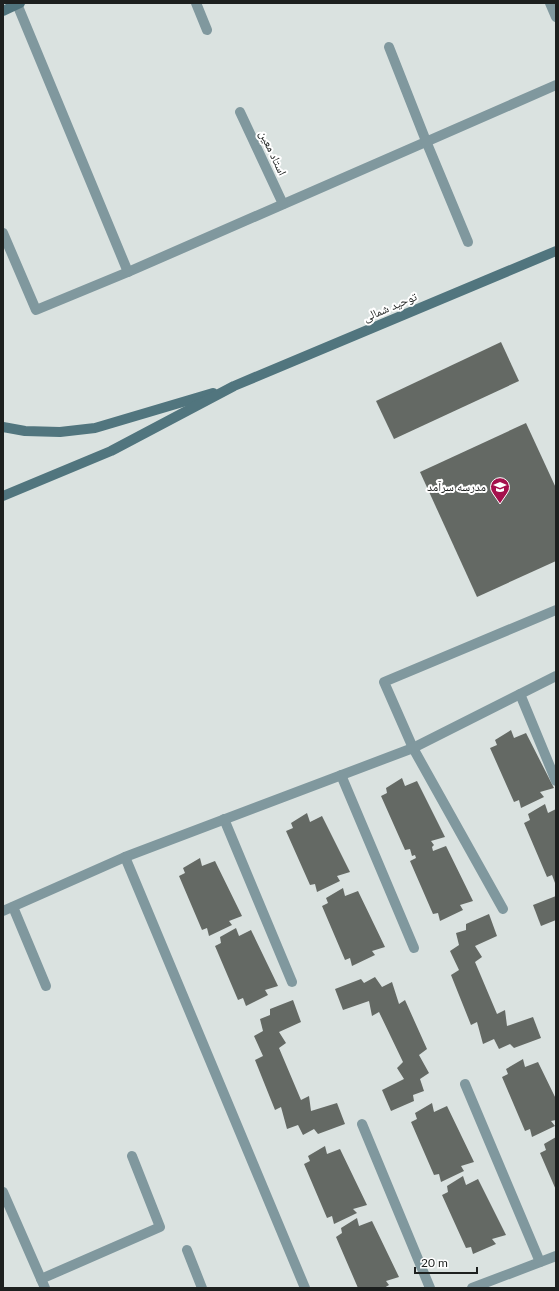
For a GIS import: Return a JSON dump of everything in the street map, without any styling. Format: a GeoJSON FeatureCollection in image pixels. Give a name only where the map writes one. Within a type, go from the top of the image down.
{"type":"FeatureCollection","features":[{"type":"Feature","properties":{"kind":"street"},"geometry":{"type":"LineString","coordinates":[[196,3],[207,30]]}},
{"type":"Feature","properties":{"kind":"street"},"geometry":{"type":"LineString","coordinates":[[550,3],[556,17]]}},
{"type":"Feature","properties":{"kind":"street"},"geometry":{"type":"LineString","coordinates":[[3,11],[18,4],[128,272]]}},
{"type":"Feature","properties":{"kind":"street"},"geometry":{"type":"LineString","coordinates":[[389,47],[468,242]]}},
{"type":"Feature","properties":{"kind":"street"},"geometry":{"type":"LineString","coordinates":[[3,234],[36,310],[128,272],[556,85]]}},
{"type":"Feature","properties":{"kind":"street","name":"استاد معين"},"geometry":{"type":"LineString","coordinates":[[240,112],[283,204]]}},
{"type":"Feature","properties":{"kind":"street","name":"توحید شمالی"},"geometry":{"type":"LineString","coordinates":[[234,386],[556,251]]}},
{"type":"Feature","properties":{"kind":"street"},"geometry":{"type":"LineString","coordinates":[[3,427],[25,431],[60,432],[95,428],[234,386]]}},
{"type":"Feature","properties":{"kind":"street"},"geometry":{"type":"LineString","coordinates":[[3,496],[111,451],[234,386]]}},
{"type":"Feature","properties":{"kind":"street"},"geometry":{"type":"LineString","coordinates":[[503,909],[413,748],[384,682],[556,610]]}},
{"type":"Feature","properties":{"kind":"street"},"geometry":{"type":"LineString","coordinates":[[3,911],[125,857],[413,748],[556,676]]}},
{"type":"Feature","properties":{"kind":"street"},"geometry":{"type":"LineString","coordinates":[[520,694],[556,781]]}},
{"type":"Feature","properties":{"kind":"street"},"geometry":{"type":"LineString","coordinates":[[341,775],[414,948]]}},
{"type":"Feature","properties":{"kind":"street"},"geometry":{"type":"LineString","coordinates":[[224,819],[292,982]]}},
{"type":"Feature","properties":{"kind":"street"},"geometry":{"type":"LineString","coordinates":[[125,857],[305,1288]]}},
{"type":"Feature","properties":{"kind":"street"},"geometry":{"type":"LineString","coordinates":[[13,907],[46,986]]}},
{"type":"Feature","properties":{"kind":"street"},"geometry":{"type":"LineString","coordinates":[[466,1084],[540,1262]]}},
{"type":"Feature","properties":{"kind":"street"},"geometry":{"type":"LineString","coordinates":[[362,1124],[430,1288]]}},
{"type":"Feature","properties":{"kind":"street"},"geometry":{"type":"LineString","coordinates":[[3,1192],[43,1284],[160,1227],[132,1156]]}},
{"type":"Feature","properties":{"kind":"street"},"geometry":{"type":"LineString","coordinates":[[187,1250],[202,1288]]}},
{"type":"Feature","properties":{"kind":"street"},"geometry":{"type":"LineString","coordinates":[[472,1288],[556,1256]]}},
{"type":"Feature","properties":{"kind":"building"},"geometry":{"type":"Polygon","coordinates":[[[501,342],[519,381],[394,439],[376,401],[501,342]]]}},
{"type":"Feature","properties":{"kind":"building"},"geometry":{"type":"Polygon","coordinates":[[[526,423],[556,488],[556,561],[477,597],[420,472],[526,423]]]}},
{"type":"Feature","properties":{"kind":"building"},"geometry":{"type":"Polygon","coordinates":[[[511,730],[514,738],[526,733],[554,788],[540,792],[544,797],[521,808],[519,800],[514,802],[490,748],[497,745],[495,740],[511,730]]]}},
{"type":"Feature","properties":{"kind":"building"},"geometry":{"type":"Polygon","coordinates":[[[402,778],[405,786],[417,781],[445,837],[431,841],[434,845],[432,847],[433,851],[446,846],[473,901],[460,905],[463,910],[440,921],[438,913],[433,914],[410,861],[416,858],[415,855],[412,856],[410,849],[405,850],[381,796],[387,793],[386,788],[402,778]]]}},
{"type":"Feature","properties":{"kind":"building"},"geometry":{"type":"Polygon","coordinates":[[[545,804],[548,813],[556,809],[555,883],[552,875],[547,877],[524,823],[530,820],[528,814],[545,804]]]}},
{"type":"Feature","properties":{"kind":"building"},"geometry":{"type":"Polygon","coordinates":[[[307,813],[310,822],[322,816],[350,872],[337,876],[340,881],[317,892],[315,884],[310,885],[286,831],[293,828],[291,823],[307,813]]]}},
{"type":"Feature","properties":{"kind":"building"},"geometry":{"type":"Polygon","coordinates":[[[200,858],[202,866],[215,861],[242,916],[229,921],[232,925],[209,936],[207,928],[202,930],[179,876],[185,873],[183,868],[200,858]]]}},
{"type":"Feature","properties":{"kind":"building"},"geometry":{"type":"Polygon","coordinates":[[[343,888],[345,896],[358,891],[385,947],[372,951],[375,955],[352,966],[350,958],[345,960],[322,906],[328,903],[326,898],[343,888]]]}},
{"type":"Feature","properties":{"kind":"building"},"geometry":{"type":"Polygon","coordinates":[[[556,896],[556,920],[541,926],[533,905],[556,896]]]}},
{"type":"Feature","properties":{"kind":"building"},"geometry":{"type":"Polygon","coordinates":[[[489,914],[497,936],[475,946],[482,957],[475,962],[497,1014],[505,1010],[507,1026],[533,1017],[541,1038],[514,1048],[510,1044],[499,1049],[494,1039],[483,1044],[477,1022],[471,1025],[451,975],[459,970],[450,951],[459,945],[456,933],[466,930],[466,924],[489,914]]]}},
{"type":"Feature","properties":{"kind":"building"},"geometry":{"type":"Polygon","coordinates":[[[236,928],[239,936],[251,930],[278,986],[265,990],[268,995],[246,1006],[243,998],[238,1000],[215,946],[221,943],[220,937],[236,928]]]}},
{"type":"Feature","properties":{"kind":"building"},"geometry":{"type":"Polygon","coordinates":[[[375,977],[382,987],[392,982],[399,1004],[405,1000],[427,1049],[419,1055],[429,1073],[420,1079],[424,1091],[413,1095],[414,1101],[391,1111],[382,1090],[404,1079],[397,1068],[403,1062],[379,1012],[372,1016],[369,1001],[343,1010],[335,989],[361,979],[364,983],[375,977]]]}},
{"type":"Feature","properties":{"kind":"building"},"geometry":{"type":"Polygon","coordinates":[[[293,1000],[301,1022],[279,1032],[286,1043],[279,1048],[301,1100],[309,1096],[311,1111],[337,1103],[345,1124],[318,1134],[314,1129],[303,1135],[298,1125],[287,1129],[281,1107],[275,1110],[255,1060],[263,1056],[254,1036],[263,1031],[260,1019],[270,1015],[270,1009],[293,1000]]]}},
{"type":"Feature","properties":{"kind":"building"},"geometry":{"type":"Polygon","coordinates":[[[523,1059],[525,1067],[538,1062],[556,1099],[556,1120],[551,1121],[555,1126],[532,1137],[530,1129],[525,1131],[502,1077],[508,1074],[506,1069],[523,1059]]]}},
{"type":"Feature","properties":{"kind":"building"},"geometry":{"type":"Polygon","coordinates":[[[432,1103],[434,1112],[447,1106],[474,1162],[461,1166],[464,1171],[441,1182],[439,1174],[434,1175],[411,1122],[417,1119],[415,1113],[432,1103]]]}},
{"type":"Feature","properties":{"kind":"building"},"geometry":{"type":"Polygon","coordinates":[[[556,1137],[556,1190],[540,1153],[546,1150],[544,1144],[556,1137]]]}},
{"type":"Feature","properties":{"kind":"building"},"geometry":{"type":"Polygon","coordinates":[[[325,1146],[327,1154],[340,1149],[367,1205],[353,1209],[357,1213],[334,1224],[332,1216],[327,1218],[304,1164],[310,1161],[308,1156],[325,1146]]]}},
{"type":"Feature","properties":{"kind":"building"},"geometry":{"type":"Polygon","coordinates":[[[463,1176],[466,1185],[478,1179],[506,1235],[492,1239],[496,1244],[473,1254],[471,1247],[466,1248],[442,1195],[448,1192],[447,1186],[463,1176]]]}},
{"type":"Feature","properties":{"kind":"building"},"geometry":{"type":"Polygon","coordinates":[[[357,1218],[359,1226],[372,1221],[399,1277],[386,1281],[389,1285],[384,1288],[358,1288],[336,1237],[342,1233],[341,1228],[357,1218]]]}},
{"type":"Feature","properties":{"kind":"place","name":"مدرسه سرآمد"},"geometry":{"type":"Point","coordinates":[500,504]}}]}
